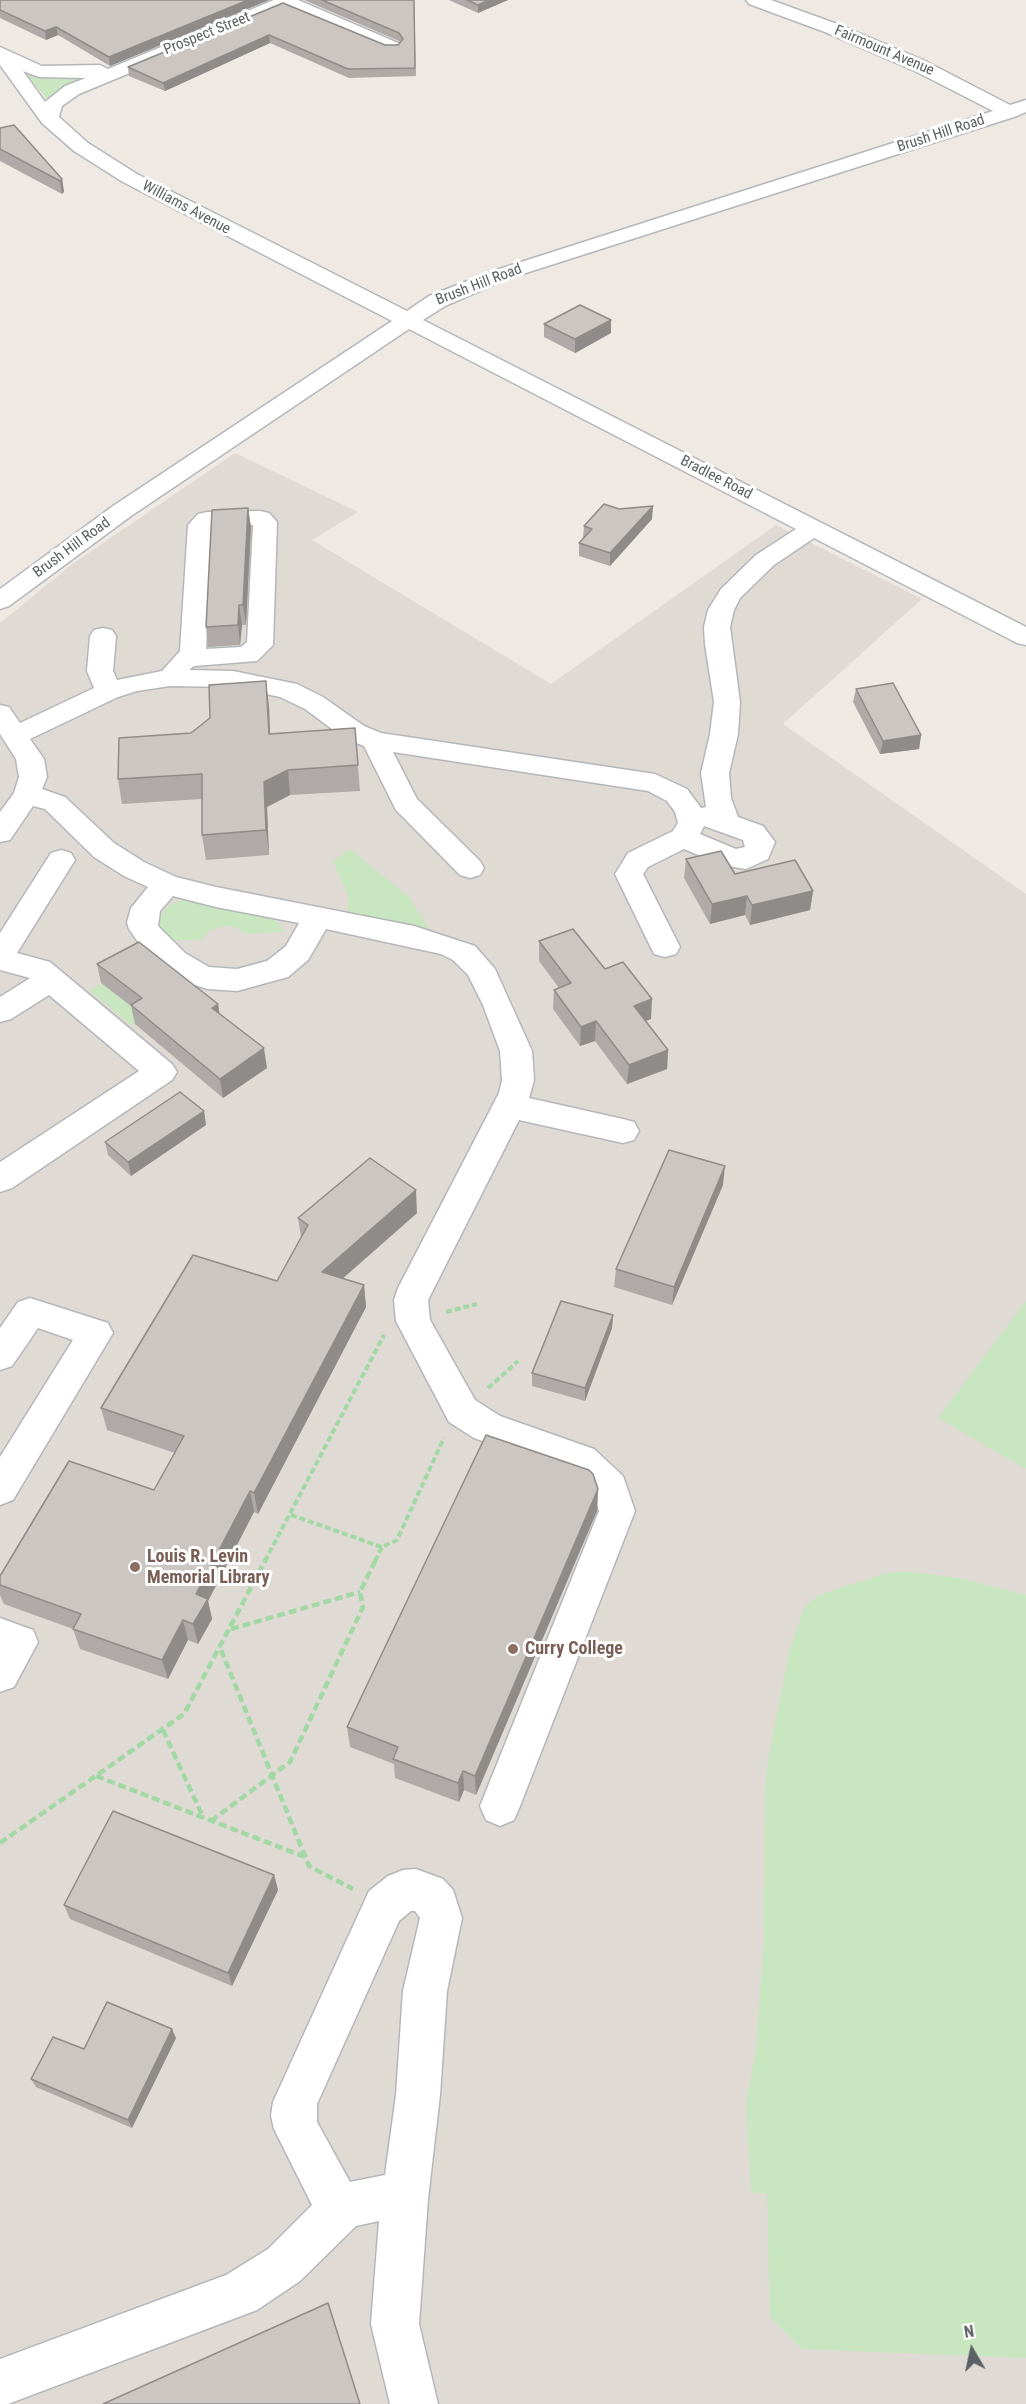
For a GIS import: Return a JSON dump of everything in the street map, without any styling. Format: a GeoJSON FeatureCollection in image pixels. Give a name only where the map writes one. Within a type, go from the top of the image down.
{"type":"FeatureCollection","features":[{"type":"Feature","properties":{"kind":"street","name":"Fairmount Avenue"},"geometry":{"type":"LineString","coordinates":[[754,0],[831,28],[1018,109]]}},
{"type":"Feature","properties":{"kind":"street"},"geometry":{"type":"LineString","coordinates":[[286,1],[392,47]]}},
{"type":"Feature","properties":{"kind":"street","name":"Prospect Street"},"geometry":{"type":"LineString","coordinates":[[50,119],[53,104],[64,94],[286,1]]}},
{"type":"Feature","properties":{"kind":"street","name":"Prospect Street"},"geometry":{"type":"LineString","coordinates":[[1,55],[27,68],[50,72],[88,73],[125,67]]}},
{"type":"Feature","properties":{"kind":"street","name":"Williams Avenue"},"geometry":{"type":"LineString","coordinates":[[1,55],[50,119],[81,147],[153,192],[406,321]]}},
{"type":"Feature","properties":{"kind":"street","name":"Brush Hill Road"},"geometry":{"type":"LineString","coordinates":[[0,601],[122,511],[406,321],[452,294],[500,275],[1018,109]]}},
{"type":"Feature","properties":{"kind":"street","name":"Bradlee Road"},"geometry":{"type":"LineString","coordinates":[[406,321],[1026,637]]}},
{"type":"Feature","properties":{"kind":"street"},"geometry":{"type":"LineString","coordinates":[[16,735],[109,691],[179,668],[248,655],[260,645],[265,522],[260,518],[207,519],[200,525],[193,654],[179,668]]}},
{"type":"Feature","properties":{"kind":"street"},"geometry":{"type":"LineString","coordinates":[[726,824],[717,798],[715,773],[726,717],[726,685],[717,627],[721,610],[730,594],[765,560],[813,528]]}},
{"type":"Feature","properties":{"kind":"street"},"geometry":{"type":"LineString","coordinates":[[104,636],[100,671],[109,691]]}},
{"type":"Feature","properties":{"kind":"street"},"geometry":{"type":"LineString","coordinates":[[179,668],[273,685],[302,696],[354,732],[376,741],[655,783],[681,782],[715,773]]}},
{"type":"Feature","properties":{"kind":"street"},"geometry":{"type":"LineString","coordinates":[[0,713],[16,735],[32,768],[33,777],[27,794],[0,833]]}},
{"type":"Feature","properties":{"kind":"street"},"geometry":{"type":"LineString","coordinates":[[376,741],[379,752],[406,804],[470,868]]}},
{"type":"Feature","properties":{"kind":"street"},"geometry":{"type":"LineString","coordinates":[[655,783],[671,790],[692,817],[691,829],[683,838],[638,860],[629,874],[665,947]]}},
{"type":"Feature","properties":{"kind":"street"},"geometry":{"type":"LineString","coordinates":[[27,794],[55,803],[104,850],[134,869],[167,884],[317,918],[434,941],[464,953],[472,960],[498,1005],[516,1051],[518,1080],[510,1106],[416,1288],[411,1300],[413,1321],[462,1411],[487,1427],[581,1460],[610,1487],[617,1511],[500,1806]]}},
{"type":"Feature","properties":{"kind":"street"},"geometry":{"type":"LineString","coordinates":[[683,838],[732,858],[746,859],[758,852],[761,842],[758,837],[689,811]]}},
{"type":"Feature","properties":{"kind":"street"},"geometry":{"type":"LineString","coordinates":[[0,1179],[161,1072],[32,966],[0,958],[61,860]]}},
{"type":"Feature","properties":{"kind":"street"},"geometry":{"type":"LineString","coordinates":[[167,884],[146,908],[142,922],[144,929],[156,945],[174,960],[196,974],[208,978],[250,978],[278,969],[297,953],[317,918]]}},
{"type":"Feature","properties":{"kind":"street"},"geometry":{"type":"LineString","coordinates":[[0,1011],[50,980]]}},
{"type":"Feature","properties":{"kind":"street"},"geometry":{"type":"LineString","coordinates":[[510,1106],[624,1131]]}},
{"type":"Feature","properties":{"kind":"street"},"geometry":{"type":"LineString","coordinates":[[0,1356],[30,1312],[96,1333],[0,1489]]}},
{"type":"Feature","properties":{"kind":"street"},"geometry":{"type":"LineString","coordinates":[[0,1635],[19,1642],[0,1674]]}},
{"type":"Feature","properties":{"kind":"street"},"geometry":{"type":"LineString","coordinates":[[340,2210],[296,2129],[292,2116],[295,2102],[384,1906],[403,1891],[416,1890],[428,1894],[438,1905],[441,1918],[425,1991],[418,2095],[405,2199],[395,2324],[414,2404]]}},
{"type":"Feature","properties":{"kind":"street"},"geometry":{"type":"LineString","coordinates":[[0,2383],[240,2294],[284,2265],[340,2210],[358,2202],[379,2198],[405,2199]]}},
{"type":"Feature","properties":{"kind":"path"},"geometry":{"type":"LineString","coordinates":[[0,1843],[184,1714],[386,1332],[413,1321],[477,1304]]}},
{"type":"Feature","properties":{"kind":"path"},"geometry":{"type":"LineString","coordinates":[[291,1515],[382,1546],[397,1540],[449,1428],[462,1411],[518,1361]]}},
{"type":"Feature","properties":{"kind":"path"},"geometry":{"type":"LineString","coordinates":[[211,1821],[290,1762],[363,1607],[360,1592],[382,1546]]}},
{"type":"Feature","properties":{"kind":"path"},"geometry":{"type":"LineString","coordinates":[[230,1629],[360,1592]]}},
{"type":"Feature","properties":{"kind":"path"},"geometry":{"type":"LineString","coordinates":[[220,1649],[309,1866],[384,1906]]}},
{"type":"Feature","properties":{"kind":"path"},"geometry":{"type":"LineString","coordinates":[[163,1730],[203,1817]]}},
{"type":"Feature","properties":{"kind":"path"},"geometry":{"type":"LineString","coordinates":[[96,1776],[305,1857]]}},
{"type":"Feature","properties":{"kind":"shaded area","name":"Curry College"},"geometry":{"type":"Polygon","coordinates":[[[235,453],[358,512],[312,540],[551,684],[776,525],[922,599],[783,724],[1026,894],[1026,2404],[0,2404],[0,623],[71,565],[235,453]]]}},
{"type":"Feature","properties":{"kind":"green space"},"geometry":{"type":"Polygon","coordinates":[[[26,74],[52,79],[83,79],[47,99],[26,74]]]}},
{"type":"Feature","properties":{"kind":"green space"},"geometry":{"type":"Polygon","coordinates":[[[350,849],[408,896],[430,930],[348,913],[348,896],[333,861],[350,849]]]}},
{"type":"Feature","properties":{"kind":"green space"},"geometry":{"type":"Polygon","coordinates":[[[184,900],[277,921],[284,932],[246,934],[233,926],[224,926],[209,931],[202,940],[175,940],[173,943],[158,924],[160,915],[172,904],[184,900]]]}},
{"type":"Feature","properties":{"kind":"green space"},"geometry":{"type":"Polygon","coordinates":[[[101,983],[146,1018],[132,1026],[90,991],[101,983]]]}},
{"type":"Feature","properties":{"kind":"green space"},"geometry":{"type":"Polygon","coordinates":[[[1026,1301],[1026,1469],[938,1418],[1026,1301]]]}},
{"type":"Feature","properties":{"kind":"green space"},"geometry":{"type":"Polygon","coordinates":[[[904,1571],[959,1578],[1026,1595],[1026,2358],[802,2349],[770,2317],[767,2193],[751,2193],[746,2103],[756,2049],[764,1940],[767,1766],[789,1652],[804,1608],[819,1595],[883,1574],[904,1571]]]}},
{"type":"Feature","properties":{"kind":"building"},"geometry":{"type":"Polygon","coordinates":[[[0,0],[248,0],[109,57],[56,27],[45,31],[0,10],[0,0]]]}},
{"type":"Feature","properties":{"kind":"building"},"geometry":{"type":"Polygon","coordinates":[[[322,0],[414,0],[415,68],[348,69],[269,35],[163,83],[128,67],[283,3],[385,45],[398,45],[403,39],[399,33],[322,0]]]}},
{"type":"Feature","properties":{"kind":"building"},"geometry":{"type":"Polygon","coordinates":[[[467,0],[489,0],[478,5],[467,0]]]}},
{"type":"Feature","properties":{"kind":"building"},"geometry":{"type":"Polygon","coordinates":[[[14,125],[62,179],[60,181],[0,149],[0,128],[14,125]]]}},
{"type":"Feature","properties":{"kind":"building"},"geometry":{"type":"Polygon","coordinates":[[[580,305],[611,320],[575,339],[544,324],[580,305]]]}},
{"type":"Feature","properties":{"kind":"building"},"geometry":{"type":"Polygon","coordinates":[[[604,504],[619,509],[653,506],[610,553],[579,543],[592,529],[584,526],[604,504]]]}},
{"type":"Feature","properties":{"kind":"building"},"geometry":{"type":"Polygon","coordinates":[[[248,508],[243,605],[239,605],[238,625],[206,627],[212,510],[248,508]]]}},
{"type":"Feature","properties":{"kind":"building"},"geometry":{"type":"Polygon","coordinates":[[[266,681],[269,734],[355,728],[358,765],[288,770],[264,782],[266,830],[202,835],[202,774],[118,779],[119,738],[191,733],[210,718],[209,685],[266,681]]]}},
{"type":"Feature","properties":{"kind":"building"},"geometry":{"type":"Polygon","coordinates":[[[893,683],[921,735],[883,741],[856,689],[893,683]]]}},
{"type":"Feature","properties":{"kind":"building"},"geometry":{"type":"Polygon","coordinates":[[[721,851],[735,874],[795,860],[813,891],[752,905],[747,896],[712,904],[686,859],[721,851]]]}},
{"type":"Feature","properties":{"kind":"building"},"geometry":{"type":"Polygon","coordinates":[[[573,929],[605,969],[623,962],[652,999],[634,1006],[668,1050],[629,1065],[596,1021],[581,1027],[554,990],[571,983],[539,941],[573,929]]]}},
{"type":"Feature","properties":{"kind":"building"},"geometry":{"type":"Polygon","coordinates":[[[139,942],[218,1004],[212,1008],[264,1048],[220,1079],[131,1005],[142,998],[97,964],[139,942]]]}},
{"type":"Feature","properties":{"kind":"building"},"geometry":{"type":"Polygon","coordinates":[[[180,1092],[204,1111],[128,1162],[105,1142],[180,1092]]]}},
{"type":"Feature","properties":{"kind":"building"},"geometry":{"type":"Polygon","coordinates":[[[669,1150],[725,1166],[674,1287],[616,1269],[669,1150]]]}},
{"type":"Feature","properties":{"kind":"building"},"geometry":{"type":"Polygon","coordinates":[[[370,1158],[416,1190],[322,1272],[364,1285],[254,1493],[250,1491],[196,1594],[208,1599],[193,1624],[183,1620],[162,1660],[73,1629],[81,1614],[0,1585],[0,1576],[69,1461],[154,1490],[184,1436],[101,1408],[193,1255],[277,1281],[308,1225],[298,1218],[370,1158]]]}},
{"type":"Feature","properties":{"kind":"building"},"geometry":{"type":"Polygon","coordinates":[[[561,1301],[613,1315],[585,1388],[532,1373],[561,1301]]]}},
{"type":"Feature","properties":{"kind":"building"},"geometry":{"type":"Polygon","coordinates":[[[486,1435],[589,1470],[593,1474],[598,1489],[475,1776],[463,1771],[458,1783],[393,1759],[398,1747],[347,1727],[486,1435]]]}},
{"type":"Feature","properties":{"kind":"building"},"geometry":{"type":"Polygon","coordinates":[[[113,1811],[274,1875],[228,1973],[64,1905],[113,1811]]]}},
{"type":"Feature","properties":{"kind":"building"},"geometry":{"type":"Polygon","coordinates":[[[107,2002],[172,2029],[128,2120],[31,2079],[53,2037],[84,2049],[107,2002]]]}},
{"type":"Feature","properties":{"kind":"building"},"geometry":{"type":"Polygon","coordinates":[[[328,2303],[360,2404],[103,2404],[328,2303]]]}},
{"type":"Feature","properties":{"kind":"place","name":"Louis R. Levin Memorial Library"},"geometry":{"type":"Point","coordinates":[135,1567]}},
{"type":"Feature","properties":{"kind":"place","name":"Curry College"},"geometry":{"type":"Point","coordinates":[513,1649]}}]}
